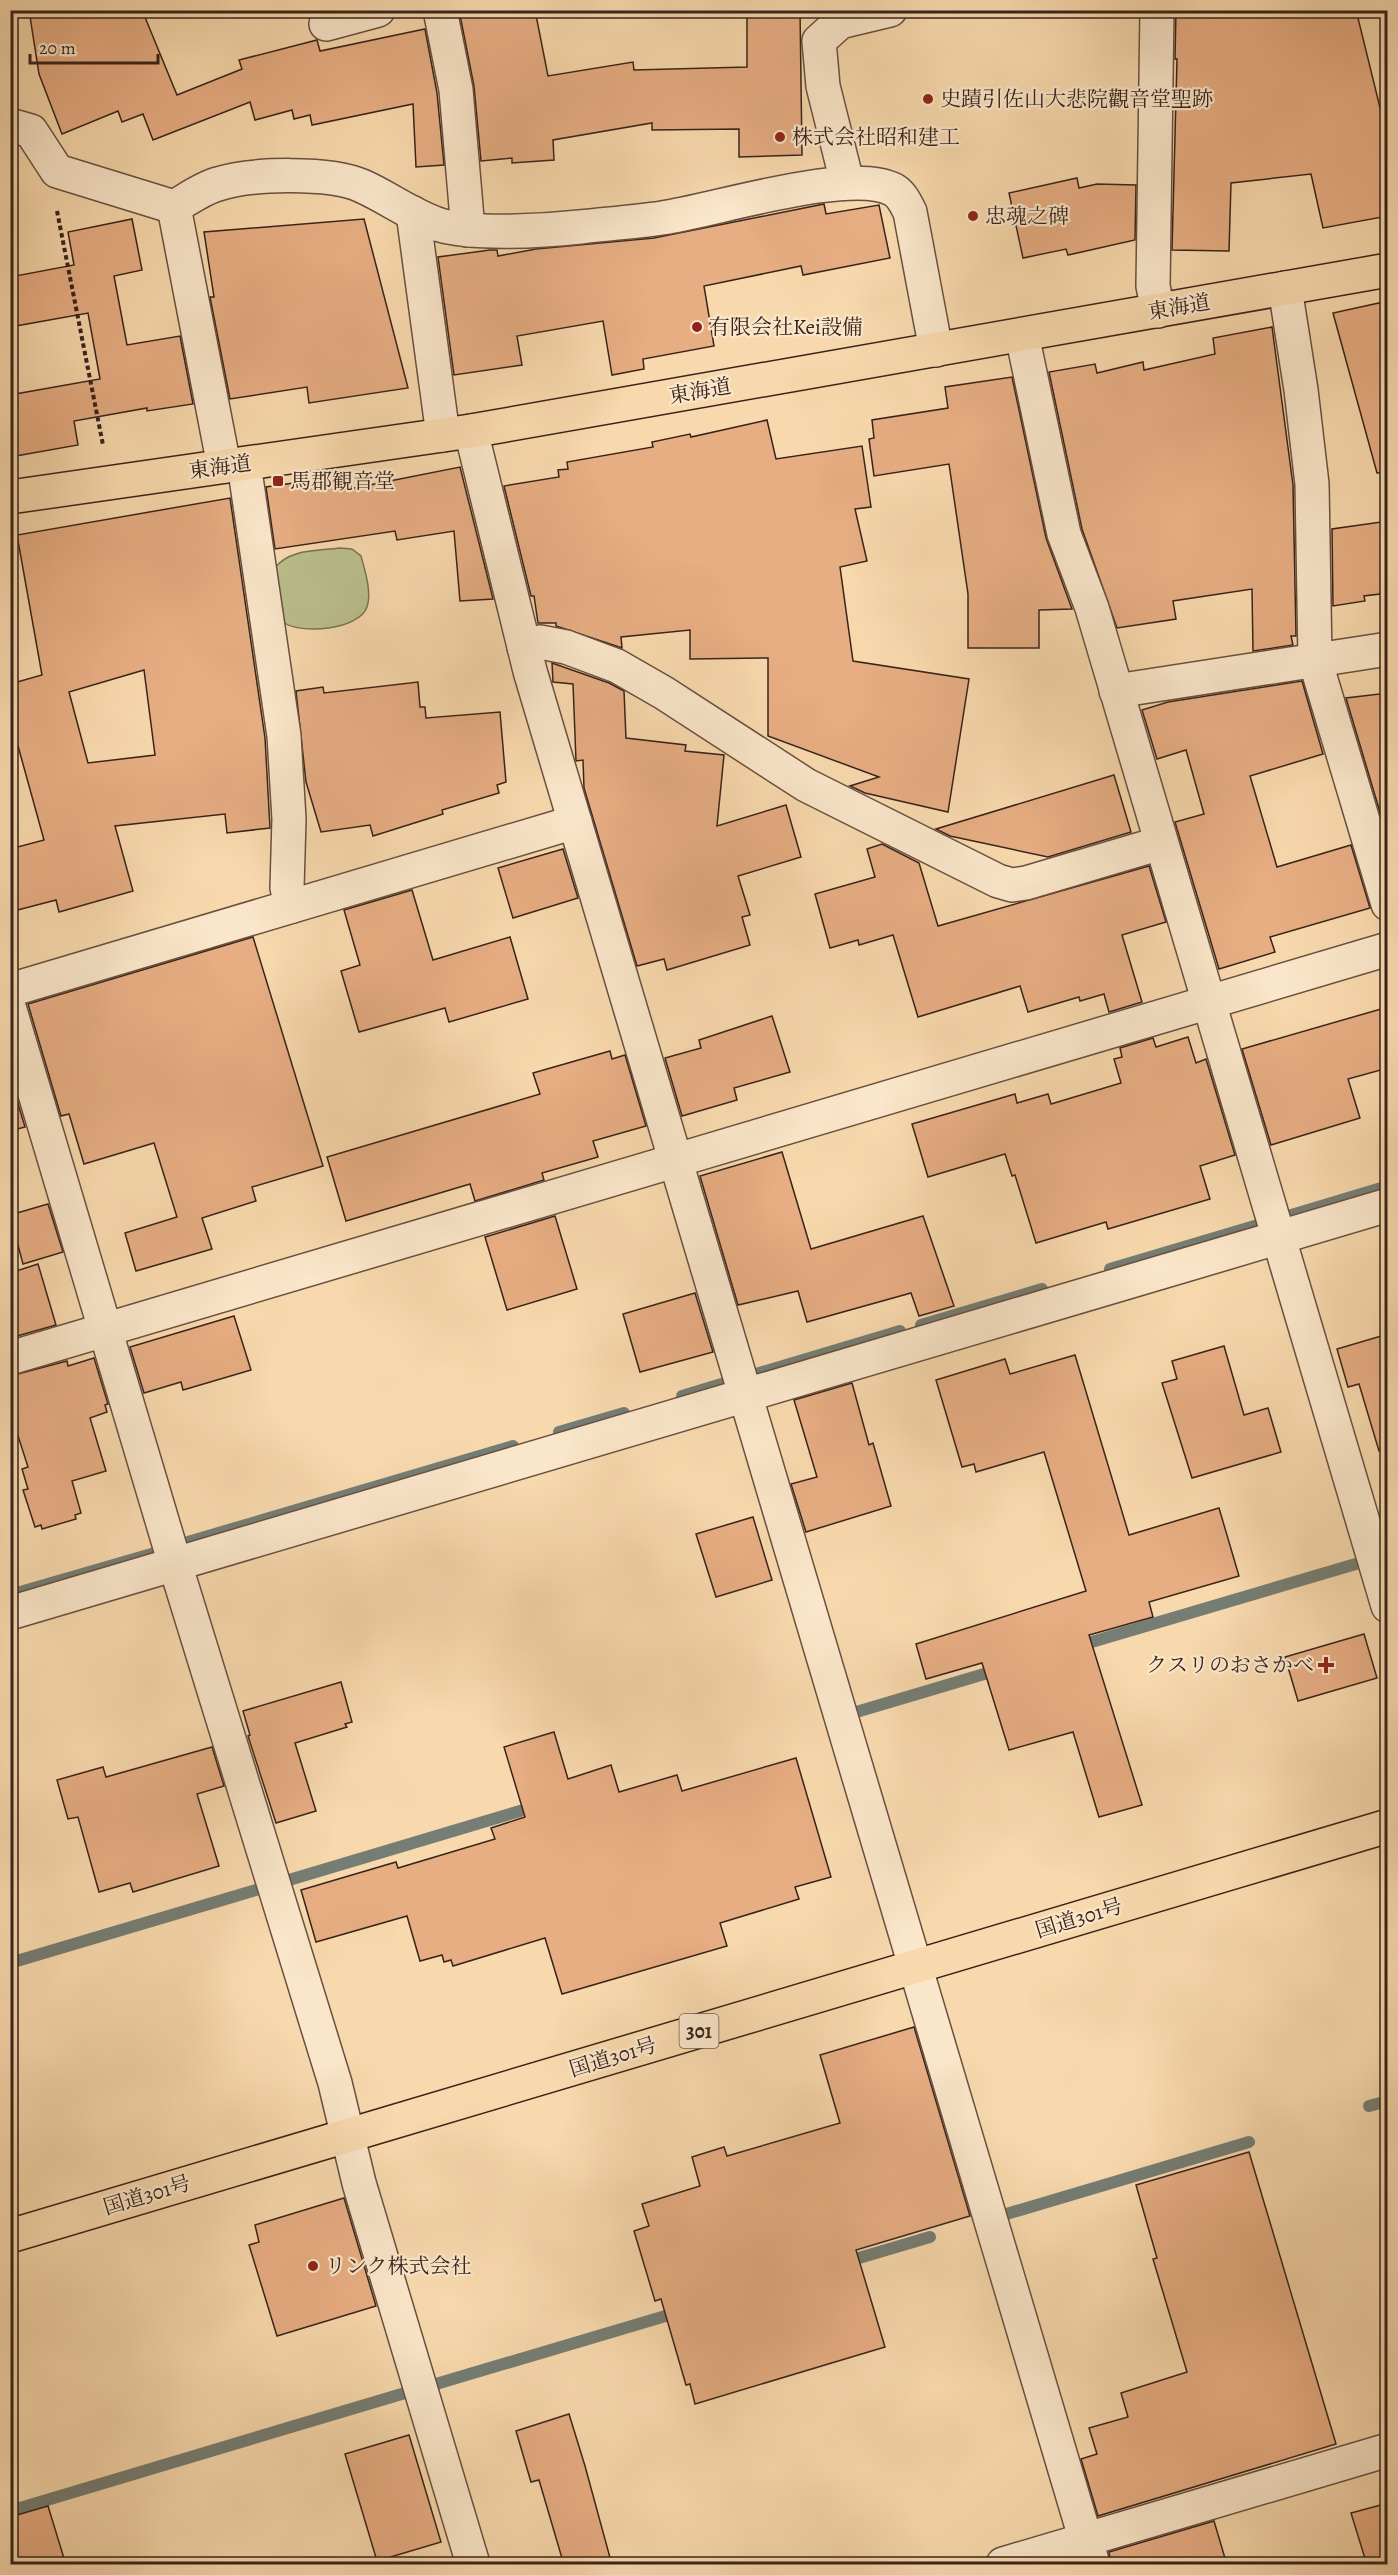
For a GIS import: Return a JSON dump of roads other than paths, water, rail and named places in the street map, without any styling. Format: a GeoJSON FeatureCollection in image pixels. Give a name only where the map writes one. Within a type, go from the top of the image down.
{"type":"FeatureCollection","features":[{"type":"Feature","properties":{"kind":"main road","name":"東海道"},"geometry":{"type":"LineString","coordinates":[[10,497],[457,433],[1388,270]]}},
{"type":"Feature","properties":{"kind":"main road","name":"国道301号"},"geometry":{"type":"LineString","coordinates":[[10,2236],[1388,1826]]}},
{"type":"Feature","properties":{"kind":"street"},"geometry":{"type":"LineString","coordinates":[[326,24],[378,10]]}},
{"type":"Feature","properties":{"kind":"street"},"geometry":{"type":"LineString","coordinates":[[440,10],[456,90],[468,230]]}},
{"type":"Feature","properties":{"kind":"street"},"geometry":{"type":"LineString","coordinates":[[847,182],[823,86],[819,41],[839,16],[890,10]]}},
{"type":"Feature","properties":{"kind":"street"},"geometry":{"type":"LineString","coordinates":[[1157,10],[1153,286],[1158,311]]}},
{"type":"Feature","properties":{"kind":"street"},"geometry":{"type":"LineString","coordinates":[[10,125],[31,131],[57,171],[174,207],[218,184],[243,180],[313,176],[338,179],[361,186],[440,225],[468,230],[568,228],[663,218],[814,186],[847,182],[894,190],[904,200],[909,212],[936,350]]}},
{"type":"Feature","properties":{"kind":"street"},"geometry":{"type":"LineString","coordinates":[[174,207],[234,465],[284,736],[289,819],[287,888],[292,906]]}},
{"type":"Feature","properties":{"kind":"street"},"geometry":{"type":"LineString","coordinates":[[413,213],[457,433],[524,646],[1089,2552]]}},
{"type":"Feature","properties":{"kind":"street"},"geometry":{"type":"LineString","coordinates":[[1285,288],[1301,390],[1312,484],[1315,660],[1388,904]]}},
{"type":"Feature","properties":{"kind":"street"},"geometry":{"type":"LineString","coordinates":[[1022,335],[1064,534],[1083,581],[1388,1605]]}},
{"type":"Feature","properties":{"kind":"street"},"geometry":{"type":"LineString","coordinates":[[524,646],[540,642],[566,647],[617,666],[664,693],[806,785],[998,881],[1012,885],[1026,884],[1161,843]]}},
{"type":"Feature","properties":{"kind":"street"},"geometry":{"type":"LineString","coordinates":[[1116,691],[1388,649]]}},
{"type":"Feature","properties":{"kind":"street"},"geometry":{"type":"LineString","coordinates":[[10,990],[575,822]]}},
{"type":"Feature","properties":{"kind":"street"},"geometry":{"type":"LineString","coordinates":[[10,1358],[1388,949]]}},
{"type":"Feature","properties":{"kind":"street"},"geometry":{"type":"LineString","coordinates":[[10,1010],[175,1564],[335,2083],[348,2136],[473,2565]]}},
{"type":"Feature","properties":{"kind":"street"},"geometry":{"type":"LineString","coordinates":[[10,1613],[1388,1205]]}},
{"type":"Feature","properties":{"kind":"street"},"geometry":{"type":"LineString","coordinates":[[1003,2565],[1089,2552],[1388,2450]]}},
{"type":"Feature","properties":{"kind":"waterway"},"geometry":{"type":"LineString","coordinates":[[1288,1216],[1388,1186]]}},
{"type":"Feature","properties":{"kind":"waterway"},"geometry":{"type":"LineString","coordinates":[[1110,1269],[1258,1225]]}},
{"type":"Feature","properties":{"kind":"waterway"},"geometry":{"type":"LineString","coordinates":[[921,1325],[1042,1289]]}},
{"type":"Feature","properties":{"kind":"waterway"},"geometry":{"type":"LineString","coordinates":[[756,1374],[900,1331]]}},
{"type":"Feature","properties":{"kind":"waterway"},"geometry":{"type":"LineString","coordinates":[[682,1396],[725,1383]]}},
{"type":"Feature","properties":{"kind":"waterway"},"geometry":{"type":"LineString","coordinates":[[559,1432],[624,1413]]}},
{"type":"Feature","properties":{"kind":"waterway"},"geometry":{"type":"LineString","coordinates":[[188,1542],[513,1446]]}},
{"type":"Feature","properties":{"kind":"waterway"},"geometry":{"type":"LineString","coordinates":[[10,1595],[155,1553]]}},
{"type":"Feature","properties":{"kind":"waterway"},"geometry":{"type":"LineString","coordinates":[[1078,1646],[1359,1563]]}},
{"type":"Feature","properties":{"kind":"waterway"},"geometry":{"type":"LineString","coordinates":[[853,1713],[1001,1669]]}},
{"type":"Feature","properties":{"kind":"waterway"},"geometry":{"type":"LineString","coordinates":[[289,1880],[520,1811]]}},
{"type":"Feature","properties":{"kind":"waterway"},"geometry":{"type":"LineString","coordinates":[[10,1963],[259,1889]]}},
{"type":"Feature","properties":{"kind":"waterway"},"geometry":{"type":"LineString","coordinates":[[1369,2106],[1388,2101]]}},
{"type":"Feature","properties":{"kind":"waterway"},"geometry":{"type":"LineString","coordinates":[[1003,2215],[1249,2142]]}},
{"type":"Feature","properties":{"kind":"waterway"},"geometry":{"type":"LineString","coordinates":[[842,2263],[930,2237]]}},
{"type":"Feature","properties":{"kind":"waterway"},"geometry":{"type":"LineString","coordinates":[[436,2384],[679,2312]]}},
{"type":"Feature","properties":{"kind":"waterway"},"geometry":{"type":"LineString","coordinates":[[10,2511],[405,2393]]}},
{"type":"Feature","properties":{"kind":"place","name":"史蹟引佐山大悲院觀音堂聖跡"},"geometry":{"type":"Point","coordinates":[928,99]}},
{"type":"Feature","properties":{"kind":"place","name":"株式会社昭和建工"},"geometry":{"type":"Point","coordinates":[780,137]}},
{"type":"Feature","properties":{"kind":"place","name":"忠魂之碑"},"geometry":{"type":"Point","coordinates":[973,216]}},
{"type":"Feature","properties":{"kind":"place","name":"有限会社Kei設備"},"geometry":{"type":"Point","coordinates":[697,327]}},
{"type":"Feature","properties":{"kind":"place","name":"馬郡観音堂"},"geometry":{"type":"Point","coordinates":[278,481]}},
{"type":"Feature","properties":{"kind":"place","name":"クスリのおさかべ"},"geometry":{"type":"Point","coordinates":[1326,1665]}},
{"type":"Feature","properties":{"kind":"place","name":"リンク株式会社"},"geometry":{"type":"Point","coordinates":[313,2266]}}]}
